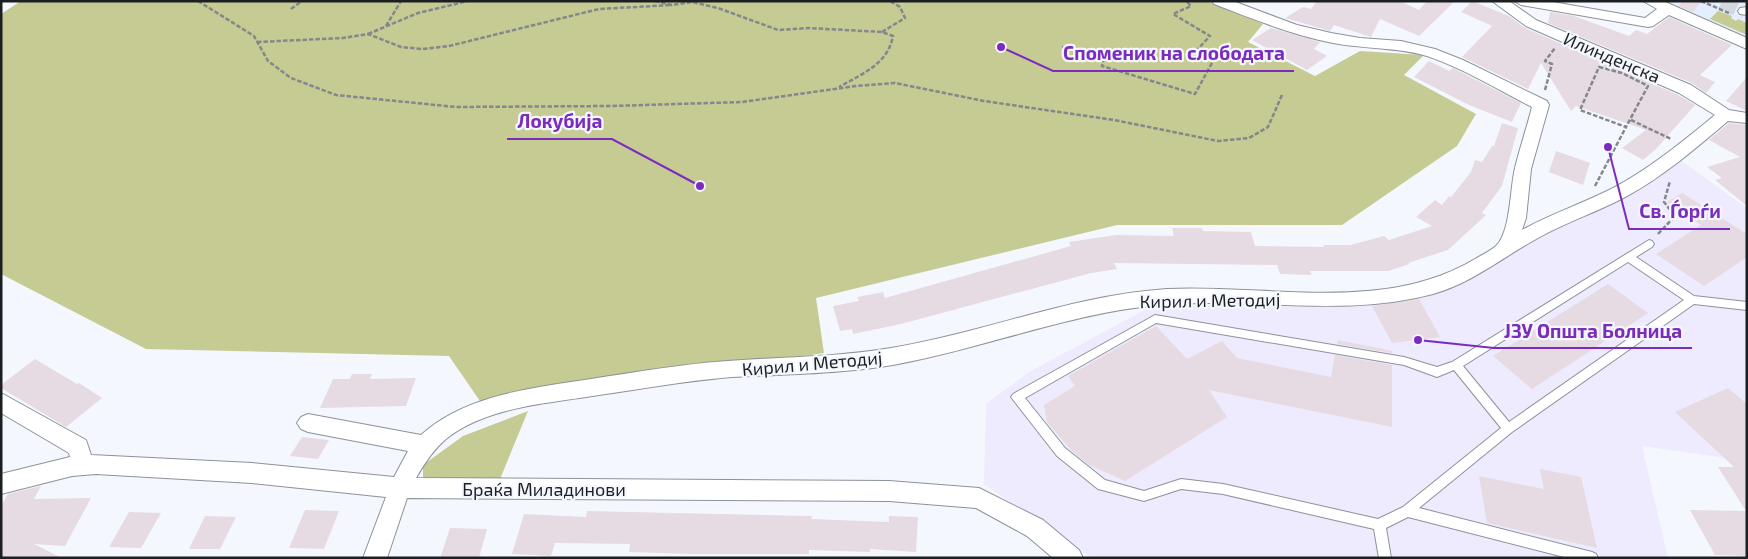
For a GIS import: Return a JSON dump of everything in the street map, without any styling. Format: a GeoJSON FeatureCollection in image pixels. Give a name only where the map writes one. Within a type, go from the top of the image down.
{"type":"FeatureCollection","features":[{"type":"Feature","properties":{"kind":"street"},"geometry":{"type":"LineString","coordinates":[[1219,1],[1300,30],[1360,43],[1401,46],[1430,52],[1541,106],[1523,169],[1517,218],[1507,246]]}},
{"type":"Feature","properties":{"kind":"street","name":"Илинденска"},"geometry":{"type":"LineString","coordinates":[[1500,1],[1531,23],[1685,89],[1711,104],[1725,115],[1747,118]]}},
{"type":"Feature","properties":{"kind":"street"},"geometry":{"type":"LineString","coordinates":[[1521,1],[1648,23],[1667,9]]}},
{"type":"Feature","properties":{"kind":"street"},"geometry":{"type":"LineString","coordinates":[[1650,1],[1747,44]]}},
{"type":"Feature","properties":{"kind":"street"},"geometry":{"type":"LineString","coordinates":[[1507,246],[1539,228],[1620,193],[1649,176],[1725,115]]}},
{"type":"Feature","properties":{"kind":"street","name":"Кирил и Методиј"},"geometry":{"type":"LineString","coordinates":[[376,558],[401,488],[414,461],[424,446],[440,431],[463,418],[543,394],[706,371],[841,363],[894,356],[1045,318],[1134,300],[1168,297],[1367,298],[1401,294],[1436,286],[1474,271],[1507,246]]}},
{"type":"Feature","properties":{"kind":"street"},"geometry":{"type":"LineString","coordinates":[[3,403],[78,448],[83,465]]}},
{"type":"Feature","properties":{"kind":"street"},"geometry":{"type":"LineString","coordinates":[[308,423],[424,446]]}},
{"type":"Feature","properties":{"kind":"street","name":"Браќа Миладинови"},"geometry":{"type":"LineString","coordinates":[[1,484],[83,465],[114,464],[252,473],[401,488],[889,491],[979,498],[1035,528],[1071,558]]}},
{"type":"Feature","properties":{"kind":"lane"},"geometry":{"type":"LineString","coordinates":[[1649,244],[1456,366],[1437,372],[1404,361],[1155,319],[1017,397],[1061,452],[1102,485],[1144,496],[1181,484],[1223,489],[1379,525],[1407,511],[1508,429],[1692,300]]}},
{"type":"Feature","properties":{"kind":"lane"},"geometry":{"type":"LineString","coordinates":[[1628,257],[1692,300],[1747,306]]}},
{"type":"Feature","properties":{"kind":"lane"},"geometry":{"type":"LineString","coordinates":[[1456,366],[1508,429]]}},
{"type":"Feature","properties":{"kind":"lane"},"geometry":{"type":"LineString","coordinates":[[1407,511],[1592,558]]}},
{"type":"Feature","properties":{"kind":"lane"},"geometry":{"type":"LineString","coordinates":[[1379,525],[1385,558]]}},
{"type":"Feature","properties":{"kind":"path"},"geometry":{"type":"LineString","coordinates":[[198,1],[254,36],[268,62],[291,78],[336,94],[456,107],[612,106],[742,102],[895,83],[984,101],[1114,120],[1218,141],[1249,138],[1268,127],[1282,95]]}},
{"type":"Feature","properties":{"kind":"path"},"geometry":{"type":"LineString","coordinates":[[291,10],[302,1]]}},
{"type":"Feature","properties":{"kind":"path"},"geometry":{"type":"LineString","coordinates":[[386,26],[401,1]]}},
{"type":"Feature","properties":{"kind":"path"},"geometry":{"type":"LineString","coordinates":[[257,42],[343,38],[368,34],[418,14],[468,1]]}},
{"type":"Feature","properties":{"kind":"path"},"geometry":{"type":"LineString","coordinates":[[655,1],[672,4]]}},
{"type":"Feature","properties":{"kind":"path"},"geometry":{"type":"LineString","coordinates":[[882,32],[905,18],[900,6],[890,1]]}},
{"type":"Feature","properties":{"kind":"path"},"geometry":{"type":"LineString","coordinates":[[1062,46],[1104,55],[1102,66],[1195,94],[1213,61],[1196,51],[1210,36],[1173,14],[1192,6],[1186,1]]}},
{"type":"Feature","properties":{"kind":"path"},"geometry":{"type":"LineString","coordinates":[[1701,1],[1742,13]]}},
{"type":"Feature","properties":{"kind":"path"},"geometry":{"type":"LineString","coordinates":[[368,34],[401,47],[422,49],[449,46],[599,9],[692,2],[718,8],[778,30],[809,28],[882,32],[893,36],[893,44],[881,62],[836,89]]}},
{"type":"Feature","properties":{"kind":"path"},"geometry":{"type":"LineString","coordinates":[[1541,106],[1552,64],[1544,61],[1558,45],[1568,45],[1572,40]]}},
{"type":"Feature","properties":{"kind":"path"},"geometry":{"type":"LineString","coordinates":[[1588,189],[1596,186],[1604,166],[1631,120],[1648,86],[1622,73],[1599,68],[1580,110],[1626,127]]}},
{"type":"Feature","properties":{"kind":"path"},"geometry":{"type":"LineString","coordinates":[[1631,120],[1672,140]]}},
{"type":"Feature","properties":{"kind":"path"},"geometry":{"type":"LineString","coordinates":[[1649,244],[1676,216],[1664,202],[1671,182]]}},
{"type":"Feature","properties":{"kind":"shaded area"},"geometry":{"type":"Polygon","coordinates":[[[1664,1],[1747,1],[1747,37],[1664,1]]]}},
{"type":"Feature","properties":{"kind":"shaded area"},"geometry":{"type":"Polygon","coordinates":[[[1682,161],[1744,206],[1747,206],[1747,461],[1642,446],[1668,558],[1091,558],[984,484],[986,404],[1029,372],[1150,307],[1362,302],[1440,289],[1517,245],[1622,196],[1682,161]]]}},
{"type":"Feature","properties":{"kind":"green space"},"geometry":{"type":"Polygon","coordinates":[[[21,1],[1207,1],[1263,24],[1248,42],[1315,76],[1360,51],[1424,55],[1404,75],[1476,114],[1457,146],[1342,225],[1117,225],[816,298],[824,353],[482,404],[449,356],[146,349],[1,274],[1,14],[21,1]]]}},
{"type":"Feature","properties":{"kind":"green space"},"geometry":{"type":"Polygon","coordinates":[[[1718,11],[1732,16],[1731,18],[1736,21],[1738,19],[1747,23],[1747,35],[1710,19],[1718,11]]]}},
{"type":"Feature","properties":{"kind":"green space"},"geometry":{"type":"Polygon","coordinates":[[[528,411],[500,479],[423,479],[423,465],[463,436],[528,411]]]}},
{"type":"Feature","properties":{"kind":"building"},"geometry":{"type":"Polygon","coordinates":[[[1317,1],[1400,1],[1419,10],[1427,1],[1455,1],[1419,36],[1380,19],[1371,37],[1334,25],[1330,31],[1285,18],[1303,7],[1311,9],[1317,1]]]}},
{"type":"Feature","properties":{"kind":"building"},"geometry":{"type":"Polygon","coordinates":[[[1472,1],[1509,16],[1525,28],[1678,95],[1695,105],[1656,149],[1643,160],[1622,148],[1646,130],[1576,106],[1571,111],[1541,63],[1528,89],[1462,57],[1492,26],[1461,12],[1472,1]]]}},
{"type":"Feature","properties":{"kind":"building"},"geometry":{"type":"Polygon","coordinates":[[[1683,1],[1702,1],[1693,12],[1678,6],[1683,1]]]}},
{"type":"Feature","properties":{"kind":"building"},"geometry":{"type":"Polygon","coordinates":[[[1550,12],[1574,16],[1629,36],[1636,30],[1647,34],[1669,17],[1732,45],[1700,75],[1715,82],[1706,93],[1692,83],[1548,23],[1550,12]]]}},
{"type":"Feature","properties":{"kind":"building"},"geometry":{"type":"Polygon","coordinates":[[[1271,28],[1320,42],[1314,49],[1327,56],[1307,70],[1252,40],[1271,28]]]}},
{"type":"Feature","properties":{"kind":"building"},"geometry":{"type":"Polygon","coordinates":[[[1429,61],[1449,71],[1453,68],[1521,103],[1512,122],[1469,105],[1414,77],[1429,61]]]}},
{"type":"Feature","properties":{"kind":"building"},"geometry":{"type":"Polygon","coordinates":[[[1747,77],[1747,111],[1726,101],[1747,77]]]}},
{"type":"Feature","properties":{"kind":"building"},"geometry":{"type":"Polygon","coordinates":[[[1502,123],[1518,128],[1502,186],[1482,213],[1486,215],[1448,250],[1388,271],[1310,271],[1312,275],[1280,274],[1277,265],[1114,263],[1117,269],[1091,273],[901,324],[853,334],[852,329],[840,331],[833,306],[859,301],[857,297],[883,292],[885,298],[1071,246],[1069,242],[1116,235],[1174,236],[1172,228],[1202,228],[1203,231],[1251,232],[1255,246],[1324,247],[1323,245],[1350,245],[1384,236],[1389,240],[1432,226],[1416,217],[1435,200],[1442,205],[1449,196],[1451,197],[1471,172],[1475,160],[1482,162],[1492,146],[1494,146],[1502,123]]]}},
{"type":"Feature","properties":{"kind":"building"},"geometry":{"type":"Polygon","coordinates":[[[1729,123],[1747,125],[1747,206],[1715,180],[1722,178],[1707,167],[1740,157],[1709,140],[1729,123]]]}},
{"type":"Feature","properties":{"kind":"building"},"geometry":{"type":"Polygon","coordinates":[[[1556,151],[1590,163],[1583,185],[1549,172],[1556,151]]]}},
{"type":"Feature","properties":{"kind":"building"},"geometry":{"type":"Polygon","coordinates":[[[1682,193],[1747,234],[1747,257],[1704,286],[1656,254],[1701,225],[1667,202],[1682,193]]]}},
{"type":"Feature","properties":{"kind":"building"},"geometry":{"type":"Polygon","coordinates":[[[1608,284],[1648,313],[1532,389],[1493,356],[1608,284]]]}},
{"type":"Feature","properties":{"kind":"building"},"geometry":{"type":"Polygon","coordinates":[[[1419,299],[1440,337],[1392,343],[1372,306],[1419,299]]]}},
{"type":"Feature","properties":{"kind":"building"},"geometry":{"type":"Polygon","coordinates":[[[1156,326],[1187,359],[1222,341],[1237,358],[1331,377],[1335,355],[1392,365],[1392,427],[1209,390],[1227,417],[1125,481],[1089,465],[1071,450],[1047,422],[1044,405],[1075,386],[1068,376],[1156,326]]]}},
{"type":"Feature","properties":{"kind":"building"},"geometry":{"type":"Polygon","coordinates":[[[1338,340],[1392,351],[1392,353],[1337,344],[1338,340]]]}},
{"type":"Feature","properties":{"kind":"building"},"geometry":{"type":"Polygon","coordinates":[[[35,359],[102,398],[66,427],[1,388],[1,385],[35,359]]]}},
{"type":"Feature","properties":{"kind":"building"},"geometry":{"type":"Polygon","coordinates":[[[352,374],[372,374],[370,379],[416,378],[406,406],[320,408],[333,379],[350,379],[352,374]]]}},
{"type":"Feature","properties":{"kind":"building"},"geometry":{"type":"Polygon","coordinates":[[[1728,388],[1747,404],[1747,556],[1715,555],[1690,510],[1746,511],[1718,467],[1734,467],[1675,412],[1728,388]]]}},
{"type":"Feature","properties":{"kind":"building"},"geometry":{"type":"Polygon","coordinates":[[[302,437],[329,440],[318,459],[290,456],[302,437]]]}},
{"type":"Feature","properties":{"kind":"building"},"geometry":{"type":"Polygon","coordinates":[[[1540,469],[1581,477],[1597,548],[1487,523],[1479,476],[1544,489],[1540,469]]]}},
{"type":"Feature","properties":{"kind":"building"},"geometry":{"type":"Polygon","coordinates":[[[41,486],[34,499],[91,498],[65,546],[34,544],[62,558],[1,558],[1,506],[8,494],[41,486]]]}},
{"type":"Feature","properties":{"kind":"building"},"geometry":{"type":"Polygon","coordinates":[[[305,510],[339,511],[324,549],[289,548],[305,510]]]}},
{"type":"Feature","properties":{"kind":"building"},"geometry":{"type":"Polygon","coordinates":[[[587,511],[812,516],[811,519],[889,522],[889,516],[918,517],[916,552],[870,549],[870,552],[809,550],[809,554],[690,554],[629,552],[630,544],[555,543],[551,556],[512,554],[524,514],[586,517],[587,511]]]}},
{"type":"Feature","properties":{"kind":"building"},"geometry":{"type":"Polygon","coordinates":[[[129,512],[161,513],[141,548],[109,547],[129,512]]]}},
{"type":"Feature","properties":{"kind":"building"},"geometry":{"type":"Polygon","coordinates":[[[205,516],[236,517],[220,549],[189,549],[205,516]]]}},
{"type":"Feature","properties":{"kind":"building"},"geometry":{"type":"Polygon","coordinates":[[[450,528],[487,529],[479,558],[440,558],[450,528]]]}},
{"type":"Feature","properties":{"kind":"tunnel"},"geometry":{"type":"LineString","coordinates":[[1722,1],[1745,11]]}},
{"type":"Feature","properties":{"kind":"place","name":"Споменик на слободата"},"geometry":{"type":"Point","coordinates":[1001,47]}},
{"type":"Feature","properties":{"kind":"place","name":"Св. Ѓорѓи"},"geometry":{"type":"Point","coordinates":[1608,147]}},
{"type":"Feature","properties":{"kind":"place","name":"Локубија"},"geometry":{"type":"Point","coordinates":[700,186]}},
{"type":"Feature","properties":{"kind":"place","name":"ЈЗУ Општа Болница"},"geometry":{"type":"Point","coordinates":[1418,340]}}]}
